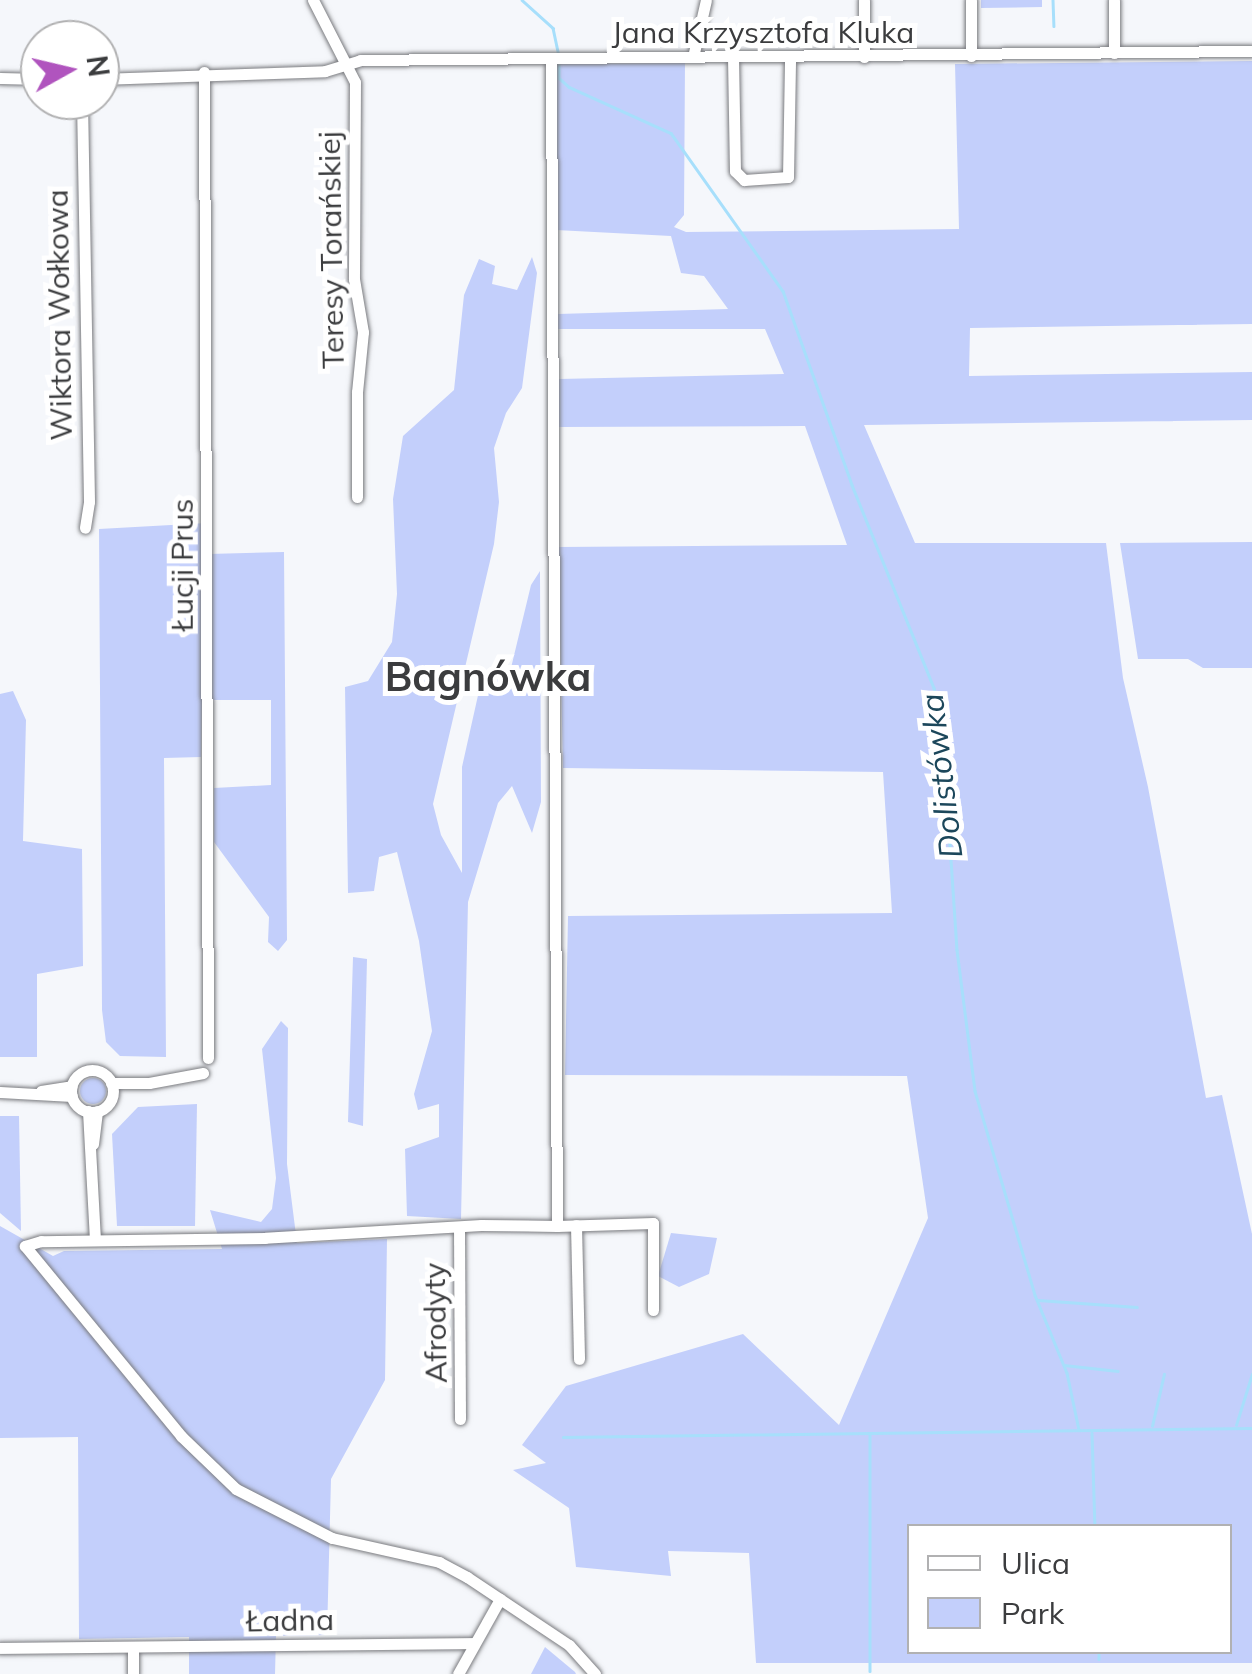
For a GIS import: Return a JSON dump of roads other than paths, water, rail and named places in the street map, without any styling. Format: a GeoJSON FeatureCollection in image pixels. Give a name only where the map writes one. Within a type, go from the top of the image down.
{"type":"FeatureCollection","features":[{"type":"Feature","properties":{"kind":"street"},"geometry":{"type":"LineString","coordinates":[[313,0],[338,54],[347,64]]}},
{"type":"Feature","properties":{"kind":"street"},"geometry":{"type":"LineString","coordinates":[[692,57],[706,0]]}},
{"type":"Feature","properties":{"kind":"street"},"geometry":{"type":"LineString","coordinates":[[864,0],[864,56]]}},
{"type":"Feature","properties":{"kind":"street"},"geometry":{"type":"LineString","coordinates":[[970,0],[972,56]]}},
{"type":"Feature","properties":{"kind":"street"},"geometry":{"type":"LineString","coordinates":[[1114,0],[1114,53]]}},
{"type":"Feature","properties":{"kind":"street","name":"Jana Krzysztofa Kluka"},"geometry":{"type":"LineString","coordinates":[[120,78],[324,71],[347,64],[551,58],[1252,51]]}},
{"type":"Feature","properties":{"kind":"street"},"geometry":{"type":"LineString","coordinates":[[733,57],[735,171],[744,180],[788,177],[790,57]]}},
{"type":"Feature","properties":{"kind":"street"},"geometry":{"type":"LineString","coordinates":[[551,58],[550,509],[559,1071],[556,1226]]}},
{"type":"Feature","properties":{"kind":"street","name":"Teresy Torańskiej"},"geometry":{"type":"LineString","coordinates":[[347,64],[355,82],[354,279],[363,332],[357,392],[357,496]]}},
{"type":"Feature","properties":{"kind":"street","name":"Łucji Prus"},"geometry":{"type":"LineString","coordinates":[[204,72],[208,1058]]}},
{"type":"Feature","properties":{"kind":"street","name":"Wiktora Wołkowa"},"geometry":{"type":"LineString","coordinates":[[82,120],[89,502],[85,528]]}},
{"type":"Feature","properties":{"kind":"street"},"geometry":{"type":"LineString","coordinates":[[72,1091],[78,1076],[91,1070],[103,1074],[112,1088]]}},
{"type":"Feature","properties":{"kind":"street"},"geometry":{"type":"LineString","coordinates":[[94,1239],[93,1111],[112,1088],[203,1073]]}},
{"type":"Feature","properties":{"kind":"street"},"geometry":{"type":"LineString","coordinates":[[0,1092],[72,1091],[93,1111]]}},
{"type":"Feature","properties":{"kind":"street"},"geometry":{"type":"LineString","coordinates":[[595,1674],[569,1645],[439,1562],[332,1538],[236,1489],[181,1436],[25,1246],[41,1241],[94,1239],[265,1238],[459,1227],[654,1223],[653,1310]]}},
{"type":"Feature","properties":{"kind":"street"},"geometry":{"type":"LineString","coordinates":[[576,1224],[579,1359]]}},
{"type":"Feature","properties":{"kind":"street","name":"Afrodyty"},"geometry":{"type":"LineString","coordinates":[[459,1227],[460,1419]]}},
{"type":"Feature","properties":{"kind":"street"},"geometry":{"type":"LineString","coordinates":[[458,1674],[500,1599]]}},
{"type":"Feature","properties":{"kind":"street","name":"Ładna"},"geometry":{"type":"LineString","coordinates":[[0,1648],[474,1643]]}},
{"type":"Feature","properties":{"kind":"street"},"geometry":{"type":"LineString","coordinates":[[133,1647],[133,1674]]}},
{"type":"Feature","properties":{"kind":"waterway","name":"Dolistówka"},"geometry":{"type":"LineString","coordinates":[[522,0],[553,28],[558,52]]}},
{"type":"Feature","properties":{"kind":"waterway"},"geometry":{"type":"LineString","coordinates":[[1053,0],[1054,26]]}},
{"type":"Feature","properties":{"kind":"waterway","name":"Dolistówka"},"geometry":{"type":"LineString","coordinates":[[559,65],[559,78],[569,87],[671,133],[783,291],[852,485],[934,688],[942,724],[957,950],[975,1091],[1035,1295],[1067,1373],[1079,1430]]}},
{"type":"Feature","properties":{"kind":"waterway"},"geometry":{"type":"LineString","coordinates":[[1038,1300],[1137,1307]]}},
{"type":"Feature","properties":{"kind":"waterway"},"geometry":{"type":"LineString","coordinates":[[1064,1365],[1118,1371]]}},
{"type":"Feature","properties":{"kind":"waterway"},"geometry":{"type":"LineString","coordinates":[[1152,1426],[1164,1374]]}},
{"type":"Feature","properties":{"kind":"waterway"},"geometry":{"type":"LineString","coordinates":[[1236,1425],[1252,1374]]}},
{"type":"Feature","properties":{"kind":"waterway"},"geometry":{"type":"LineString","coordinates":[[563,1437],[1252,1428]]}},
{"type":"Feature","properties":{"kind":"waterway"},"geometry":{"type":"LineString","coordinates":[[870,1433],[870,1671]]}},
{"type":"Feature","properties":{"kind":"waterway"},"geometry":{"type":"LineString","coordinates":[[1092,1433],[1095,1524]]}},
{"type":"Feature","properties":{"kind":"waterway"},"geometry":{"type":"LineString","coordinates":[[1099,1654],[1099,1659]]}},
{"type":"Feature","properties":{"kind":"district","name":"Bagnówka"},"geometry":{"type":"Point","coordinates":[488,676]}}]}
